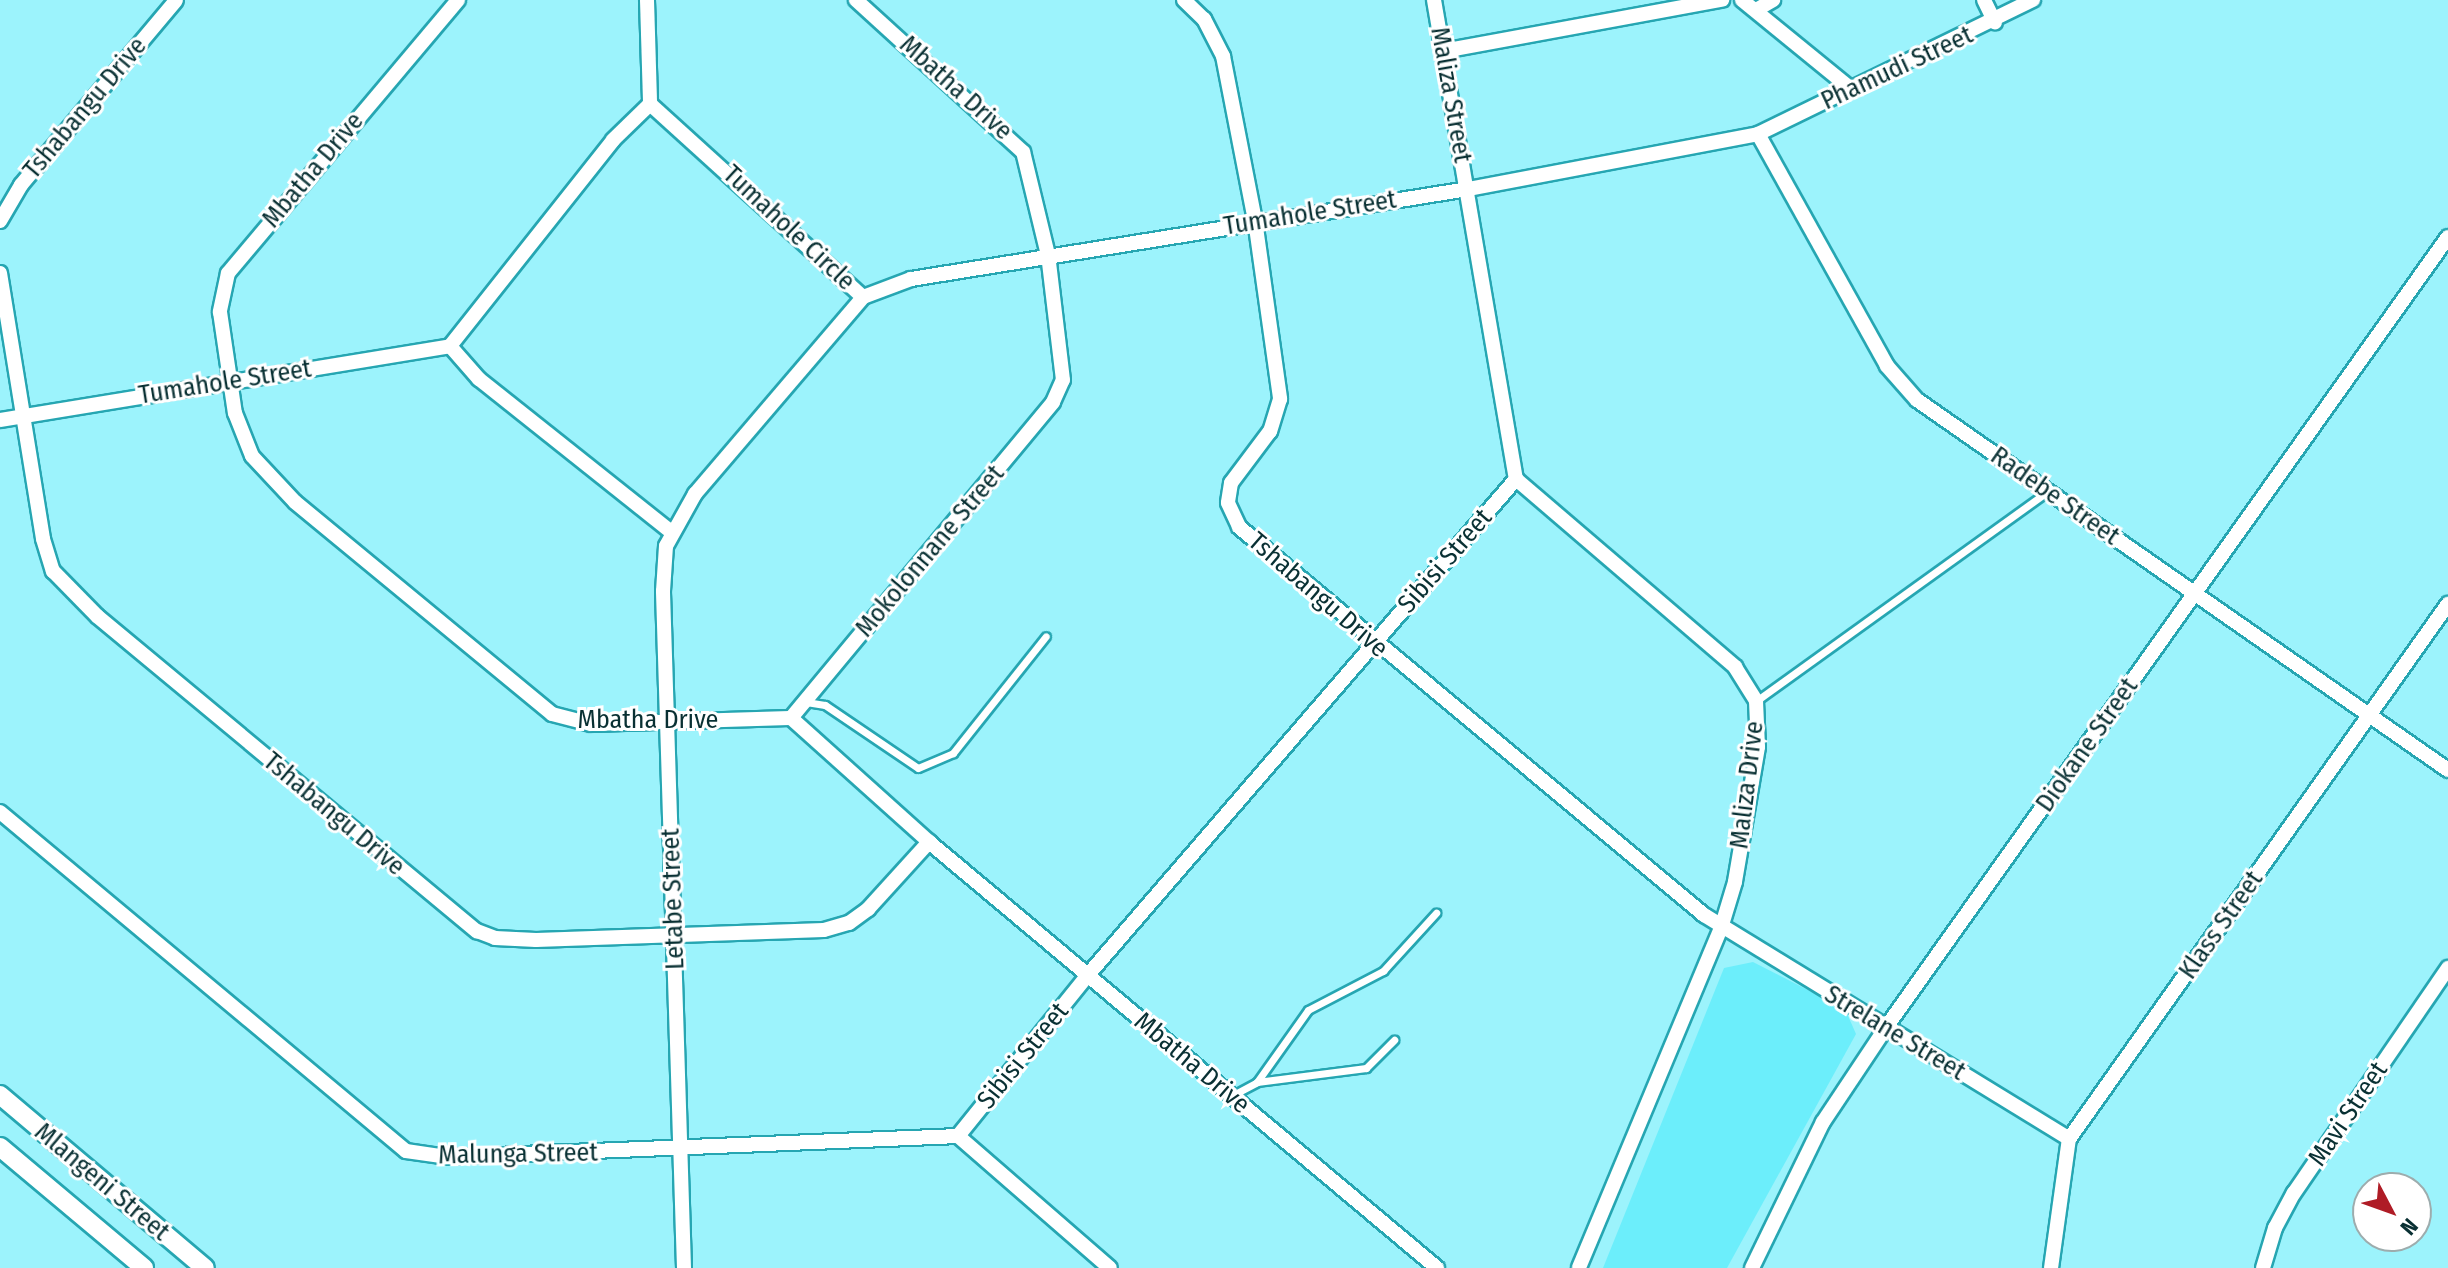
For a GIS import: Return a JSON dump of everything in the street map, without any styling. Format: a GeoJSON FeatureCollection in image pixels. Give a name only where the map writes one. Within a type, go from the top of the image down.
{"type":"FeatureCollection","features":[{"type":"Feature","properties":{"kind":"street","name":"Tshabangu Drive"},"geometry":{"type":"LineString","coordinates":[[0,221],[21,185],[176,0]]}},
{"type":"Feature","properties":{"kind":"street","name":"Mbatha Drive"},"geometry":{"type":"LineString","coordinates":[[458,0],[228,273],[220,312],[230,380],[243,435],[272,480],[532,699],[569,722],[666,724],[791,718],[929,842],[1437,1268]]}},
{"type":"Feature","properties":{"kind":"street"},"geometry":{"type":"LineString","coordinates":[[647,0],[650,104],[613,140],[450,346],[479,379],[670,531]]}},
{"type":"Feature","properties":{"kind":"street","name":"Mbatha Drive"},"geometry":{"type":"LineString","coordinates":[[856,0],[1014,139],[1029,169],[1048,255],[1063,380]]}},
{"type":"Feature","properties":{"kind":"street","name":"Tshabangu Drive"},"geometry":{"type":"LineString","coordinates":[[1184,0],[1204,19],[1223,56],[1255,220],[1280,399],[1270,431],[1231,483],[1228,503],[1249,539],[1721,928]]}},
{"type":"Feature","properties":{"kind":"street","name":"Maliza Street"},"geometry":{"type":"LineString","coordinates":[[1434,0],[1468,189]]}},
{"type":"Feature","properties":{"kind":"street"},"geometry":{"type":"LineString","coordinates":[[1443,51],[1722,0]]}},
{"type":"Feature","properties":{"kind":"street"},"geometry":{"type":"LineString","coordinates":[[1742,0],[1851,89]]}},
{"type":"Feature","properties":{"kind":"street"},"geometry":{"type":"LineString","coordinates":[[1756,10],[1773,0]]}},
{"type":"Feature","properties":{"kind":"street"},"geometry":{"type":"LineString","coordinates":[[1984,0],[1995,23]]}},
{"type":"Feature","properties":{"kind":"street","name":"Phamudi Street"},"geometry":{"type":"LineString","coordinates":[[1758,134],[1995,23],[2033,0]]}},
{"type":"Feature","properties":{"kind":"street","name":"Tumahole Circle"},"geometry":{"type":"LineString","coordinates":[[650,104],[863,297],[695,494],[670,531]]}},
{"type":"Feature","properties":{"kind":"street","name":"Tumahole Street"},"geometry":{"type":"LineString","coordinates":[[863,297],[911,279],[1255,220],[1468,189],[1758,134]]}},
{"type":"Feature","properties":{"kind":"street","name":"Radebe Street"},"geometry":{"type":"LineString","coordinates":[[1758,134],[1900,382],[1943,420],[2448,770]]}},
{"type":"Feature","properties":{"kind":"street"},"geometry":{"type":"LineString","coordinates":[[1468,189],[1516,479]]}},
{"type":"Feature","properties":{"kind":"street","name":"Diokane Street"},"geometry":{"type":"LineString","coordinates":[[1752,1268],[1823,1122],[1887,1026],[2448,237]]}},
{"type":"Feature","properties":{"kind":"street","name":"Tshabangu Drive"},"geometry":{"type":"LineString","coordinates":[[0,273],[43,539],[53,571],[70,592],[461,920],[495,938],[513,940],[795,933],[849,923],[886,893],[929,842]]}},
{"type":"Feature","properties":{"kind":"street","name":"Tumahole Street"},"geometry":{"type":"LineString","coordinates":[[0,420],[450,346]]}},
{"type":"Feature","properties":{"kind":"street","name":"Mokolonnane Street"},"geometry":{"type":"LineString","coordinates":[[791,718],[1053,402],[1063,380]]}},
{"type":"Feature","properties":{"kind":"street","name":"Sibisi Street"},"geometry":{"type":"LineString","coordinates":[[958,1136],[1087,976],[1516,479]]}},
{"type":"Feature","properties":{"kind":"street","name":"Maliza Drive"},"geometry":{"type":"LineString","coordinates":[[1516,479],[1735,667],[1756,701],[1758,747],[1735,882],[1721,928],[1579,1268]]}},
{"type":"Feature","properties":{"kind":"street","name":"Letabe Street"},"geometry":{"type":"LineString","coordinates":[[670,531],[662,570],[684,1268]]}},
{"type":"Feature","properties":{"kind":"street","name":"Klass Street"},"geometry":{"type":"LineString","coordinates":[[2051,1268],[2069,1139],[2448,604]]}},
{"type":"Feature","properties":{"kind":"street","name":"Malunga Street"},"geometry":{"type":"LineString","coordinates":[[0,812],[406,1151],[447,1157],[958,1136]]}},
{"type":"Feature","properties":{"kind":"street","name":"Strelane Street"},"geometry":{"type":"LineString","coordinates":[[1721,928],[2069,1139]]}},
{"type":"Feature","properties":{"kind":"street","name":"Mavi Street"},"geometry":{"type":"LineString","coordinates":[[2263,1268],[2275,1228],[2294,1193],[2448,968]]}},
{"type":"Feature","properties":{"kind":"street","name":"Mlangeni Street"},"geometry":{"type":"LineString","coordinates":[[0,1095],[205,1268]]}},
{"type":"Feature","properties":{"kind":"street"},"geometry":{"type":"LineString","coordinates":[[958,1136],[1110,1268]]}},
{"type":"Feature","properties":{"kind":"street","name":"Mlangeni Street"},"geometry":{"type":"LineString","coordinates":[[0,1147],[144,1268]]}},
{"type":"Feature","properties":{"kind":"lane"},"geometry":{"type":"LineString","coordinates":[[1756,701],[2048,491]]}},
{"type":"Feature","properties":{"kind":"lane"},"geometry":{"type":"LineString","coordinates":[[804,702],[825,705],[918,768],[953,753],[1046,636]]}},
{"type":"Feature","properties":{"kind":"lane"},"geometry":{"type":"LineString","coordinates":[[1257,1082],[1308,1010],[1383,971],[1436,913]]}},
{"type":"Feature","properties":{"kind":"lane"},"geometry":{"type":"LineString","coordinates":[[1231,1096],[1257,1082],[1366,1068],[1394,1040]]}},
{"type":"Feature","properties":{"kind":"shaded area"},"geometry":{"type":"Polygon","coordinates":[[[1753,962],[1845,1009],[1856,1034],[1727,1268],[1603,1268],[1724,968],[1753,962]]]}}]}
